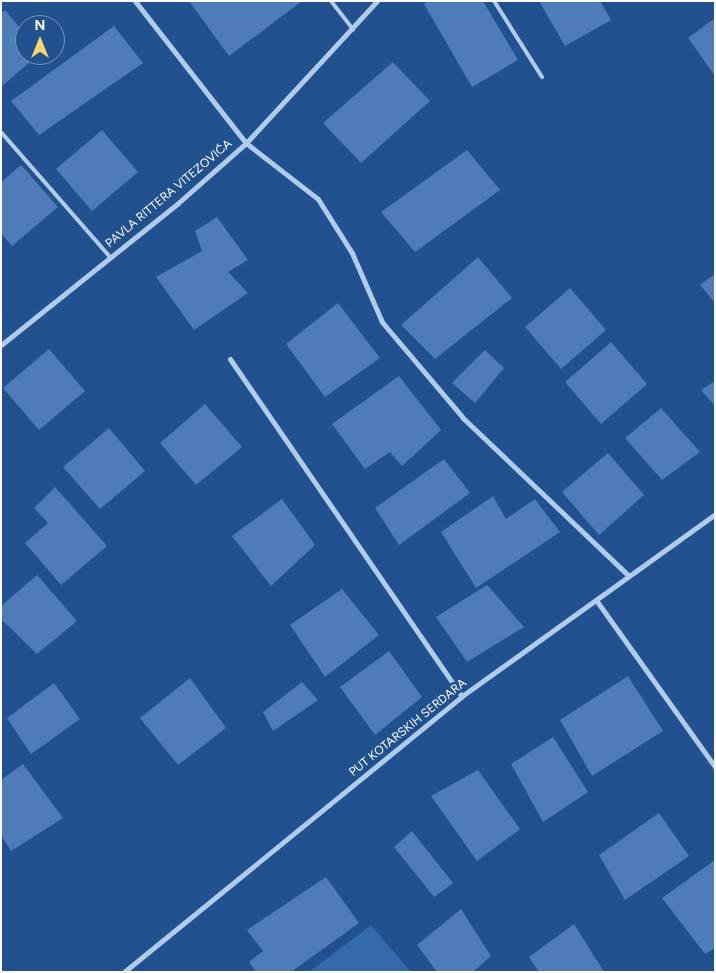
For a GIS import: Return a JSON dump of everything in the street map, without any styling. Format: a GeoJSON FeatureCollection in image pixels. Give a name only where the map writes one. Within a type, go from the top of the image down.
{"type":"FeatureCollection","features":[{"type":"Feature","properties":{"kind":"street"},"geometry":{"type":"LineString","coordinates":[[135,1],[246,143],[318,198],[352,253],[382,322],[463,418],[629,576]]}},
{"type":"Feature","properties":{"kind":"street","name":"PAVLA RITTERA VITEZOVIĆA"},"geometry":{"type":"LineString","coordinates":[[1,345],[177,204],[246,143],[354,29],[377,1]]}},
{"type":"Feature","properties":{"kind":"street"},"geometry":{"type":"LineString","coordinates":[[230,359],[462,696]]}},
{"type":"Feature","properties":{"kind":"street","name":"PUT KOTARSKIH SERDARA"},"geometry":{"type":"LineString","coordinates":[[124,972],[462,696],[715,514]]}},
{"type":"Feature","properties":{"kind":"street"},"geometry":{"type":"LineString","coordinates":[[596,600],[715,767]]}},
{"type":"Feature","properties":{"kind":"lane"},"geometry":{"type":"LineString","coordinates":[[331,1],[354,29]]}},
{"type":"Feature","properties":{"kind":"lane"},"geometry":{"type":"LineString","coordinates":[[494,1],[542,76]]}},
{"type":"Feature","properties":{"kind":"lane"},"geometry":{"type":"LineString","coordinates":[[1,132],[110,256]]}},
{"type":"Feature","properties":{"kind":"shaded area"},"geometry":{"type":"Polygon","coordinates":[[[371,925],[411,972],[309,972],[371,925]]]}},
{"type":"Feature","properties":{"kind":"building"},"geometry":{"type":"Polygon","coordinates":[[[189,1],[302,1],[229,56],[189,1]]]}},
{"type":"Feature","properties":{"kind":"building"},"geometry":{"type":"Polygon","coordinates":[[[428,1],[483,1],[518,60],[472,87],[424,4],[428,1]]]}},
{"type":"Feature","properties":{"kind":"building"},"geometry":{"type":"Polygon","coordinates":[[[539,1],[600,1],[611,20],[565,46],[539,1]]]}},
{"type":"Feature","properties":{"kind":"building"},"geometry":{"type":"Polygon","coordinates":[[[5,10],[15,22],[15,65],[26,65],[1,87],[1,13],[5,10]]]}},
{"type":"Feature","properties":{"kind":"building"},"geometry":{"type":"Polygon","coordinates":[[[715,18],[715,76],[688,38],[715,18]]]}},
{"type":"Feature","properties":{"kind":"building"},"geometry":{"type":"Polygon","coordinates":[[[114,26],[143,63],[39,135],[11,101],[60,65],[65,65],[65,62],[114,26]]]}},
{"type":"Feature","properties":{"kind":"building"},"geometry":{"type":"Polygon","coordinates":[[[393,62],[430,101],[361,163],[323,123],[393,62]]]}},
{"type":"Feature","properties":{"kind":"building"},"geometry":{"type":"Polygon","coordinates":[[[102,130],[138,172],[92,211],[56,169],[102,130]]]}},
{"type":"Feature","properties":{"kind":"building"},"geometry":{"type":"Polygon","coordinates":[[[467,150],[500,190],[415,252],[381,212],[467,150]]]}},
{"type":"Feature","properties":{"kind":"building"},"geometry":{"type":"Polygon","coordinates":[[[21,165],[58,207],[12,246],[1,233],[1,182],[21,165]]]}},
{"type":"Feature","properties":{"kind":"building"},"geometry":{"type":"Polygon","coordinates":[[[217,217],[248,260],[228,272],[248,293],[194,330],[156,277],[202,251],[195,231],[217,217]]]}},
{"type":"Feature","properties":{"kind":"building"},"geometry":{"type":"Polygon","coordinates":[[[478,257],[512,298],[435,359],[401,325],[478,257]]]}},
{"type":"Feature","properties":{"kind":"building"},"geometry":{"type":"Polygon","coordinates":[[[715,274],[715,303],[700,285],[715,274]]]}},
{"type":"Feature","properties":{"kind":"building"},"geometry":{"type":"Polygon","coordinates":[[[570,288],[606,330],[561,369],[525,327],[570,288]]]}},
{"type":"Feature","properties":{"kind":"building"},"geometry":{"type":"Polygon","coordinates":[[[338,303],[380,358],[325,397],[286,344],[338,303]]]}},
{"type":"Feature","properties":{"kind":"building"},"geometry":{"type":"Polygon","coordinates":[[[611,342],[647,384],[601,424],[565,382],[611,342]]]}},
{"type":"Feature","properties":{"kind":"building"},"geometry":{"type":"Polygon","coordinates":[[[49,349],[85,391],[39,430],[3,388],[49,349]]]}},
{"type":"Feature","properties":{"kind":"building"},"geometry":{"type":"Polygon","coordinates":[[[485,350],[504,368],[475,403],[452,383],[485,350]]]}},
{"type":"Feature","properties":{"kind":"building"},"geometry":{"type":"Polygon","coordinates":[[[399,376],[441,430],[402,466],[390,452],[365,469],[332,424],[399,376]]]}},
{"type":"Feature","properties":{"kind":"building"},"geometry":{"type":"Polygon","coordinates":[[[715,381],[715,406],[701,390],[715,381]]]}},
{"type":"Feature","properties":{"kind":"building"},"geometry":{"type":"Polygon","coordinates":[[[205,404],[242,447],[196,485],[160,443],[205,404]]]}},
{"type":"Feature","properties":{"kind":"building"},"geometry":{"type":"Polygon","coordinates":[[[661,408],[700,452],[662,480],[625,438],[661,408]]]}},
{"type":"Feature","properties":{"kind":"building"},"geometry":{"type":"Polygon","coordinates":[[[109,428],[145,471],[100,509],[63,467],[109,428]]]}},
{"type":"Feature","properties":{"kind":"building"},"geometry":{"type":"Polygon","coordinates":[[[608,453],[644,495],[599,535],[562,492],[608,453]]]}},
{"type":"Feature","properties":{"kind":"building"},"geometry":{"type":"Polygon","coordinates":[[[444,459],[470,493],[399,545],[375,508],[444,459]]]}},
{"type":"Feature","properties":{"kind":"building"},"geometry":{"type":"Polygon","coordinates":[[[55,487],[107,546],[61,585],[25,543],[48,523],[34,508],[55,487]]]}},
{"type":"Feature","properties":{"kind":"building"},"geometry":{"type":"Polygon","coordinates":[[[493,496],[506,519],[535,499],[560,532],[476,588],[441,532],[493,496]]]}},
{"type":"Feature","properties":{"kind":"building"},"geometry":{"type":"Polygon","coordinates":[[[282,499],[315,545],[271,586],[232,536],[282,499]]]}},
{"type":"Feature","properties":{"kind":"building"},"geometry":{"type":"Polygon","coordinates":[[[37,575],[77,621],[37,654],[1,619],[1,606],[37,575]]]}},
{"type":"Feature","properties":{"kind":"building"},"geometry":{"type":"Polygon","coordinates":[[[487,585],[524,627],[467,662],[436,617],[487,585]]]}},
{"type":"Feature","properties":{"kind":"building"},"geometry":{"type":"Polygon","coordinates":[[[342,589],[379,635],[325,677],[290,625],[342,589]]]}},
{"type":"Feature","properties":{"kind":"building"},"geometry":{"type":"Polygon","coordinates":[[[389,651],[422,697],[375,735],[340,687],[389,651]]]}},
{"type":"Feature","properties":{"kind":"building"},"geometry":{"type":"Polygon","coordinates":[[[628,676],[663,731],[592,776],[560,720],[628,676]]]}},
{"type":"Feature","properties":{"kind":"building"},"geometry":{"type":"Polygon","coordinates":[[[190,678],[226,728],[178,765],[140,718],[190,678]]]}},
{"type":"Feature","properties":{"kind":"building"},"geometry":{"type":"Polygon","coordinates":[[[302,682],[318,700],[273,731],[263,712],[302,682]]]}},
{"type":"Feature","properties":{"kind":"building"},"geometry":{"type":"Polygon","coordinates":[[[54,683],[80,719],[31,754],[7,718],[54,683]]]}},
{"type":"Feature","properties":{"kind":"building"},"geometry":{"type":"Polygon","coordinates":[[[553,737],[588,792],[543,822],[511,764],[553,737]]]}},
{"type":"Feature","properties":{"kind":"building"},"geometry":{"type":"Polygon","coordinates":[[[23,764],[63,818],[11,851],[1,835],[1,780],[23,764]]]}},
{"type":"Feature","properties":{"kind":"building"},"geometry":{"type":"Polygon","coordinates":[[[478,770],[520,829],[477,861],[431,796],[478,770]]]}},
{"type":"Feature","properties":{"kind":"building"},"geometry":{"type":"Polygon","coordinates":[[[659,813],[689,856],[625,900],[599,855],[659,813]]]}},
{"type":"Feature","properties":{"kind":"building"},"geometry":{"type":"Polygon","coordinates":[[[412,831],[453,883],[434,897],[394,847],[412,831]]]}},
{"type":"Feature","properties":{"kind":"building"},"geometry":{"type":"Polygon","coordinates":[[[715,860],[715,948],[705,954],[662,898],[715,860]]]}},
{"type":"Feature","properties":{"kind":"building"},"geometry":{"type":"Polygon","coordinates":[[[326,877],[359,923],[291,972],[256,972],[249,962],[263,951],[247,930],[326,877]]]}},
{"type":"Feature","properties":{"kind":"building"},"geometry":{"type":"Polygon","coordinates":[[[461,909],[491,956],[473,972],[437,972],[417,945],[461,909]]]}},
{"type":"Feature","properties":{"kind":"building"},"geometry":{"type":"Polygon","coordinates":[[[574,924],[604,972],[539,972],[529,957],[574,924]]]}}]}
